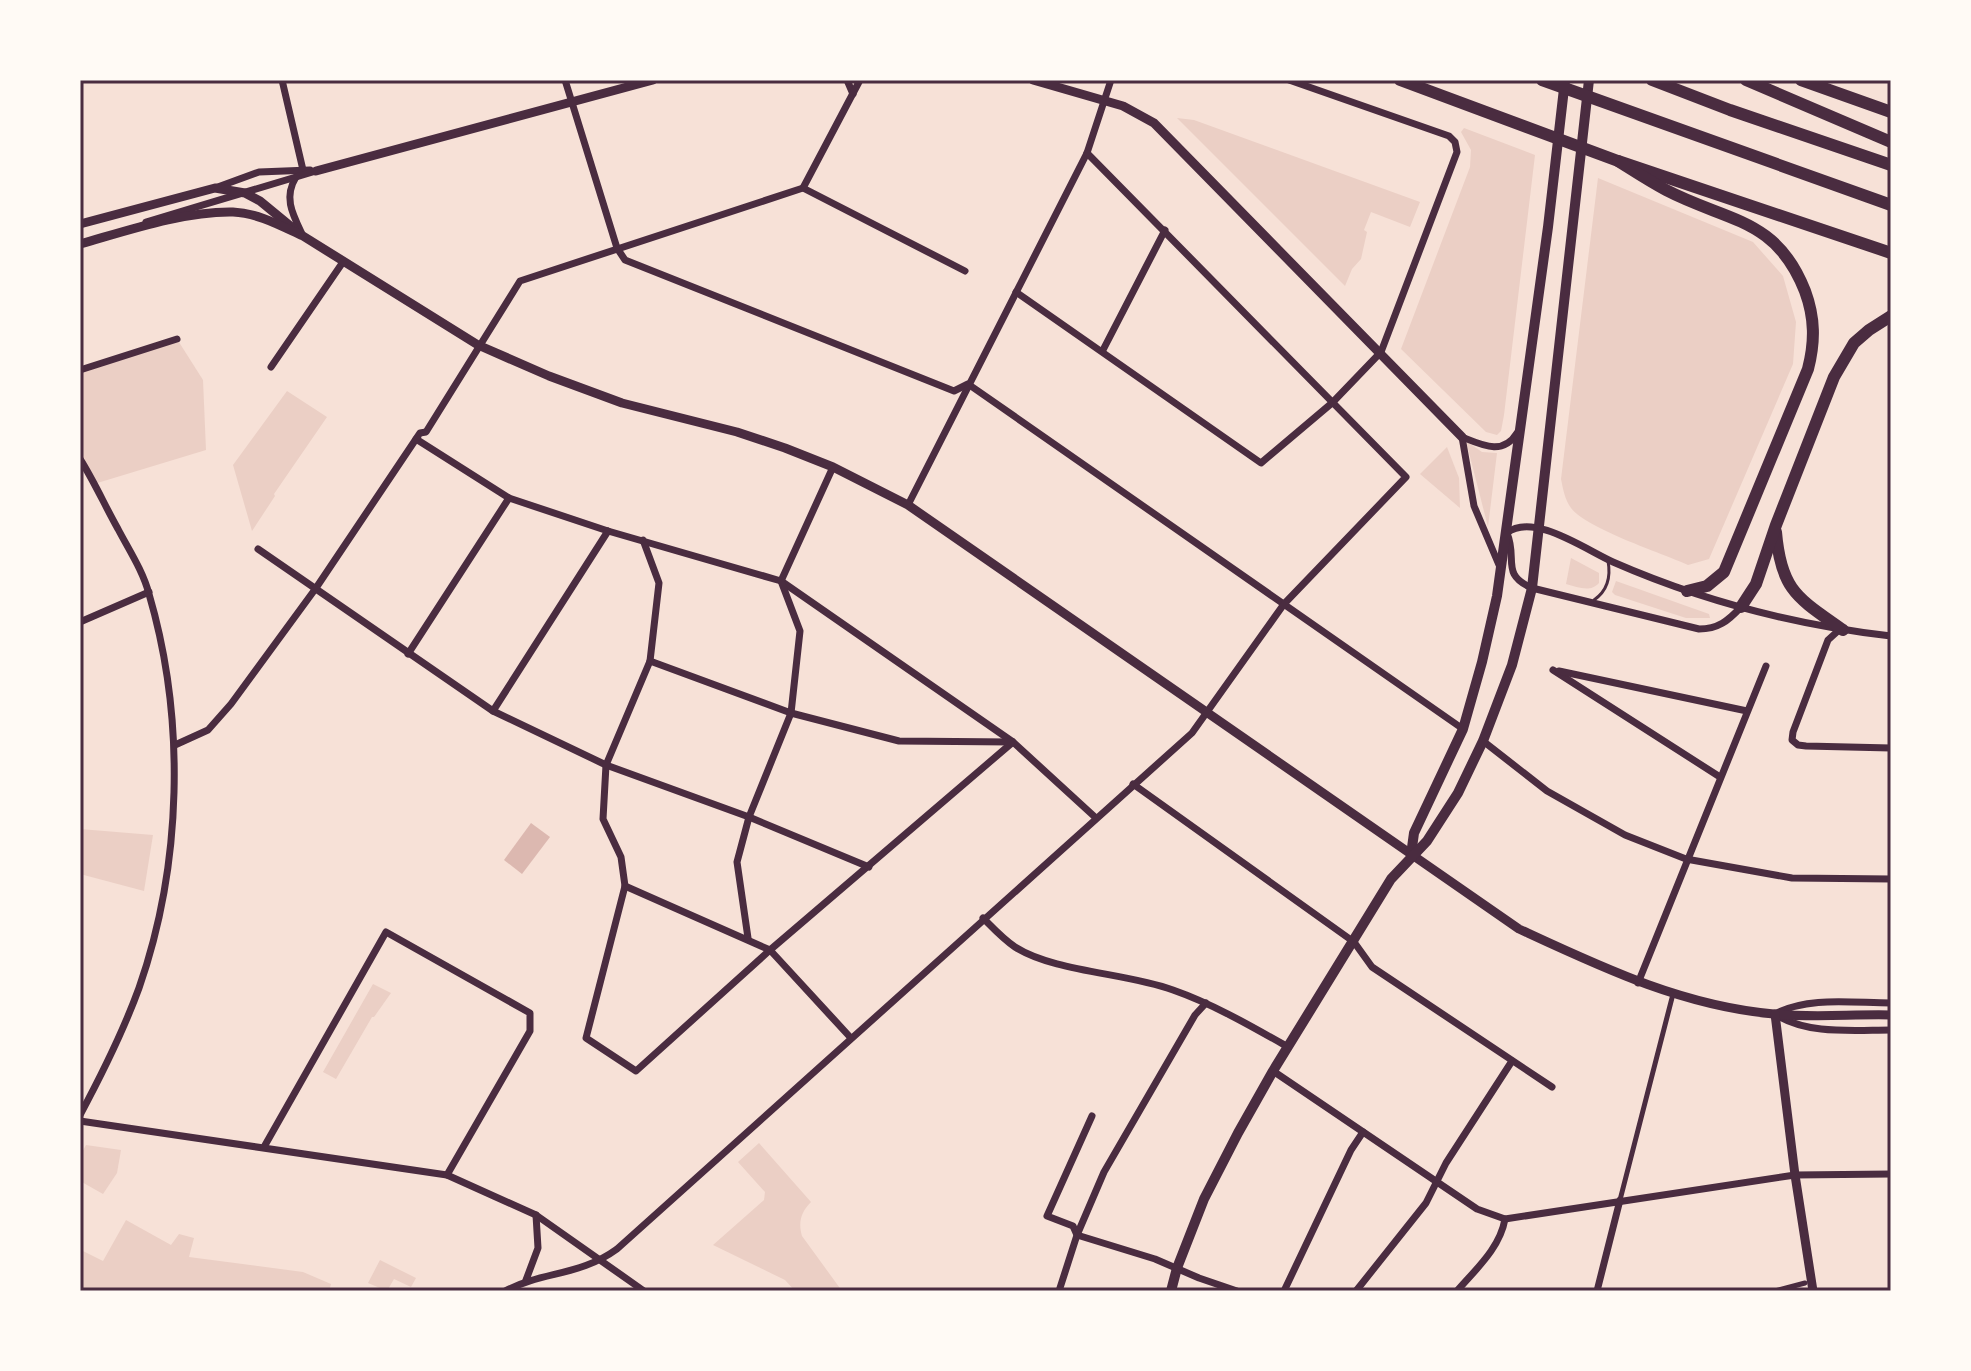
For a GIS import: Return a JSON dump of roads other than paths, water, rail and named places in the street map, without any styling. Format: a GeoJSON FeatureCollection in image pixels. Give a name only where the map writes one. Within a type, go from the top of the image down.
{"type":"FeatureCollection","features":[{"type":"Feature","properties":{"kind":"highway"},"geometry":{"type":"LineString","coordinates":[[1400,80],[1618,161],[1891,253]]}},
{"type":"Feature","properties":{"kind":"highway"},"geometry":{"type":"LineString","coordinates":[[1412,80],[1442,95]]}},
{"type":"Feature","properties":{"kind":"highway"},"geometry":{"type":"LineString","coordinates":[[1542,80],[1891,205]]}},
{"type":"Feature","properties":{"kind":"highway"},"geometry":{"type":"LineString","coordinates":[[1652,80],[1891,165]]}},
{"type":"Feature","properties":{"kind":"highway"},"geometry":{"type":"LineString","coordinates":[[1746,80],[1891,142]]}},
{"type":"Feature","properties":{"kind":"highway"},"geometry":{"type":"LineString","coordinates":[[1801,80],[1891,112]]}},
{"type":"Feature","properties":{"kind":"highway"},"geometry":{"type":"LineString","coordinates":[[1618,161],[1667,191],[1732,216],[1767,235],[1783,249],[1797,271],[1810,304],[1814,348],[1808,369],[1724,572],[1707,586],[1687,591]]}},
{"type":"Feature","properties":{"kind":"highway"},"geometry":{"type":"LineString","coordinates":[[1741,607],[1753,592],[1834,377],[1854,343],[1891,316]]}},
{"type":"Feature","properties":{"kind":"highway"},"geometry":{"type":"LineString","coordinates":[[1776,525],[1778,560],[1790,586],[1841,630]]}},
{"type":"Feature","properties":{"kind":"main road"},"geometry":{"type":"LineString","coordinates":[[1411,855],[1414,833],[1463,729],[1482,662],[1501,568],[1565,80]]}},
{"type":"Feature","properties":{"kind":"main road"},"geometry":{"type":"LineString","coordinates":[[1171,1291],[1204,1199],[1238,1133],[1391,879],[1427,841],[1458,793],[1483,741],[1512,665],[1532,588],[1589,80]]}},
{"type":"Feature","properties":{"kind":"street"},"geometry":{"type":"LineString","coordinates":[[282,80],[303,170]]}},
{"type":"Feature","properties":{"kind":"street"},"geometry":{"type":"LineString","coordinates":[[565,80],[617,248],[625,260],[954,391],[968,384]]}},
{"type":"Feature","properties":{"kind":"street"},"geometry":{"type":"LineString","coordinates":[[134,229],[160,216],[316,171],[653,80]]}},
{"type":"Feature","properties":{"kind":"street"},"geometry":{"type":"LineString","coordinates":[[847,80],[853,94]]}},
{"type":"Feature","properties":{"kind":"street"},"geometry":{"type":"LineString","coordinates":[[175,745],[208,730],[316,588],[420,433],[426,432],[520,281],[803,188],[860,80]]}},
{"type":"Feature","properties":{"kind":"street"},"geometry":{"type":"LineString","coordinates":[[1033,80],[1140,113],[1154,123],[1462,437],[1484,446],[1502,447],[1510,443],[1520,428]]}},
{"type":"Feature","properties":{"kind":"street"},"geometry":{"type":"LineString","coordinates":[[908,505],[1087,153],[1111,80]]}},
{"type":"Feature","properties":{"kind":"street"},"geometry":{"type":"LineString","coordinates":[[1016,292],[1261,463],[1332,403],[1381,352],[1455,163],[1455,142],[1449,136],[1289,80]]}},
{"type":"Feature","properties":{"kind":"street"},"geometry":{"type":"LineString","coordinates":[[505,1291],[526,1280],[579,1269],[602,1260],[1192,733],[1284,604],[1406,477],[1087,153]]}},
{"type":"Feature","properties":{"kind":"street"},"geometry":{"type":"LineString","coordinates":[[80,224],[215,188],[248,174],[272,170],[316,171]]}},
{"type":"Feature","properties":{"kind":"street"},"geometry":{"type":"LineString","coordinates":[[296,177],[291,185],[289,202],[303,236]]}},
{"type":"Feature","properties":{"kind":"street"},"geometry":{"type":"LineString","coordinates":[[215,188],[245,193],[260,201],[303,236],[478,345],[622,403],[737,432],[833,467],[908,505],[1519,929],[1638,983],[1673,994],[1775,1014],[1891,1015]]}},
{"type":"Feature","properties":{"kind":"street"},"geometry":{"type":"LineString","coordinates":[[803,188],[965,271]]}},
{"type":"Feature","properties":{"kind":"street"},"geometry":{"type":"LineString","coordinates":[[80,244],[190,217],[233,212],[272,222],[303,236]]}},
{"type":"Feature","properties":{"kind":"street"},"geometry":{"type":"LineString","coordinates":[[1103,350],[1165,230]]}},
{"type":"Feature","properties":{"kind":"street"},"geometry":{"type":"LineString","coordinates":[[271,367],[343,262]]}},
{"type":"Feature","properties":{"kind":"street"},"geometry":{"type":"LineString","coordinates":[[80,370],[177,339]]}},
{"type":"Feature","properties":{"kind":"street"},"geometry":{"type":"LineString","coordinates":[[968,384],[1463,729]]}},
{"type":"Feature","properties":{"kind":"street"},"geometry":{"type":"LineString","coordinates":[[1462,437],[1474,506],[1501,568]]}},
{"type":"Feature","properties":{"kind":"street"},"geometry":{"type":"LineString","coordinates":[[416,439],[509,498],[608,531],[781,581],[1013,742],[1096,818]]}},
{"type":"Feature","properties":{"kind":"street"},"geometry":{"type":"LineString","coordinates":[[80,1115],[106,1066],[139,988],[159,917],[170,834],[175,745],[164,665],[149,592],[81,462]]}},
{"type":"Feature","properties":{"kind":"street"},"geometry":{"type":"LineString","coordinates":[[748,938],[737,862],[749,817],[791,713],[800,631],[781,581],[833,467]]}},
{"type":"Feature","properties":{"kind":"street"},"geometry":{"type":"LineString","coordinates":[[408,654],[509,498]]}},
{"type":"Feature","properties":{"kind":"street"},"geometry":{"type":"LineString","coordinates":[[1741,607],[1723,624],[1699,629],[1532,588],[1512,575],[1507,533],[1515,527],[1539,526],[1607,559],[1687,591],[1741,607],[1768,616],[1891,636]]}},
{"type":"Feature","properties":{"kind":"street"},"geometry":{"type":"LineString","coordinates":[[493,711],[608,531]]}},
{"type":"Feature","properties":{"kind":"street"},"geometry":{"type":"LineString","coordinates":[[643,540],[659,583],[650,661],[606,765],[603,819],[621,857],[625,886],[586,1038],[636,1071],[770,950],[1013,742]]}},
{"type":"Feature","properties":{"kind":"street"},"geometry":{"type":"LineString","coordinates":[[258,549],[493,711],[606,765],[749,817],[869,867]]}},
{"type":"Feature","properties":{"kind":"street"},"geometry":{"type":"LineString","coordinates":[[80,622],[149,592]]}},
{"type":"Feature","properties":{"kind":"street"},"geometry":{"type":"LineString","coordinates":[[1841,630],[1828,640],[1792,740],[1806,746],[1891,748]]}},
{"type":"Feature","properties":{"kind":"street"},"geometry":{"type":"LineString","coordinates":[[650,661],[791,713],[899,741],[1013,742]]}},
{"type":"Feature","properties":{"kind":"street"},"geometry":{"type":"LineString","coordinates":[[1638,983],[1766,666]]}},
{"type":"Feature","properties":{"kind":"street"},"geometry":{"type":"LineString","coordinates":[[1720,777],[1553,670],[1747,711]]}},
{"type":"Feature","properties":{"kind":"street"},"geometry":{"type":"LineString","coordinates":[[1483,741],[1547,791],[1625,835],[1686,859],[1792,878],[1891,879]]}},
{"type":"Feature","properties":{"kind":"street"},"geometry":{"type":"LineString","coordinates":[[1133,784],[1354,942],[1372,967],[1552,1087]]}},
{"type":"Feature","properties":{"kind":"street"},"geometry":{"type":"LineString","coordinates":[[625,886],[770,950],[850,1037]]}},
{"type":"Feature","properties":{"kind":"street"},"geometry":{"type":"LineString","coordinates":[[983,918],[1004,938],[1030,955],[1149,982],[1206,1003],[1288,1047]]}},
{"type":"Feature","properties":{"kind":"street"},"geometry":{"type":"LineString","coordinates":[[264,1147],[386,932],[530,1013],[530,1031],[447,1175]]}},
{"type":"Feature","properties":{"kind":"street"},"geometry":{"type":"LineString","coordinates":[[1597,1291],[1673,994]]}},
{"type":"Feature","properties":{"kind":"street"},"geometry":{"type":"LineString","coordinates":[[1059,1291],[1077,1235],[1104,1172],[1195,1015],[1206,1003]]}},
{"type":"Feature","properties":{"kind":"street"},"geometry":{"type":"LineString","coordinates":[[1775,1014],[1790,1006],[1806,1003],[1891,1003]]}},
{"type":"Feature","properties":{"kind":"street"},"geometry":{"type":"LineString","coordinates":[[1775,1014],[1789,1024],[1804,1028],[1891,1030]]}},
{"type":"Feature","properties":{"kind":"street"},"geometry":{"type":"LineString","coordinates":[[1775,1014],[1813,1291]]}},
{"type":"Feature","properties":{"kind":"street"},"geometry":{"type":"LineString","coordinates":[[1356,1291],[1426,1203],[1446,1163],[1512,1061]]}},
{"type":"Feature","properties":{"kind":"street"},"geometry":{"type":"LineString","coordinates":[[1273,1071],[1477,1209],[1505,1219],[1795,1175],[1891,1174]]}},
{"type":"Feature","properties":{"kind":"street"},"geometry":{"type":"LineString","coordinates":[[1092,1116],[1047,1216],[1073,1226],[1077,1235],[1237,1291]]}},
{"type":"Feature","properties":{"kind":"street"},"geometry":{"type":"LineString","coordinates":[[80,1121],[447,1175],[536,1215],[644,1291]]}},
{"type":"Feature","properties":{"kind":"street"},"geometry":{"type":"LineString","coordinates":[[1284,1291],[1351,1150],[1363,1132]]}},
{"type":"Feature","properties":{"kind":"street"},"geometry":{"type":"LineString","coordinates":[[526,1280],[538,1248],[536,1215]]}},
{"type":"Feature","properties":{"kind":"street"},"geometry":{"type":"LineString","coordinates":[[1457,1291],[1496,1246],[1505,1219]]}},
{"type":"Feature","properties":{"kind":"street"},"geometry":{"type":"LineString","coordinates":[[1775,1291],[1805,1283]]}},
{"type":"Feature","properties":{"kind":"lane"},"geometry":{"type":"LineString","coordinates":[[1591,603],[1608,584],[1610,571],[1607,559]]}}]}
